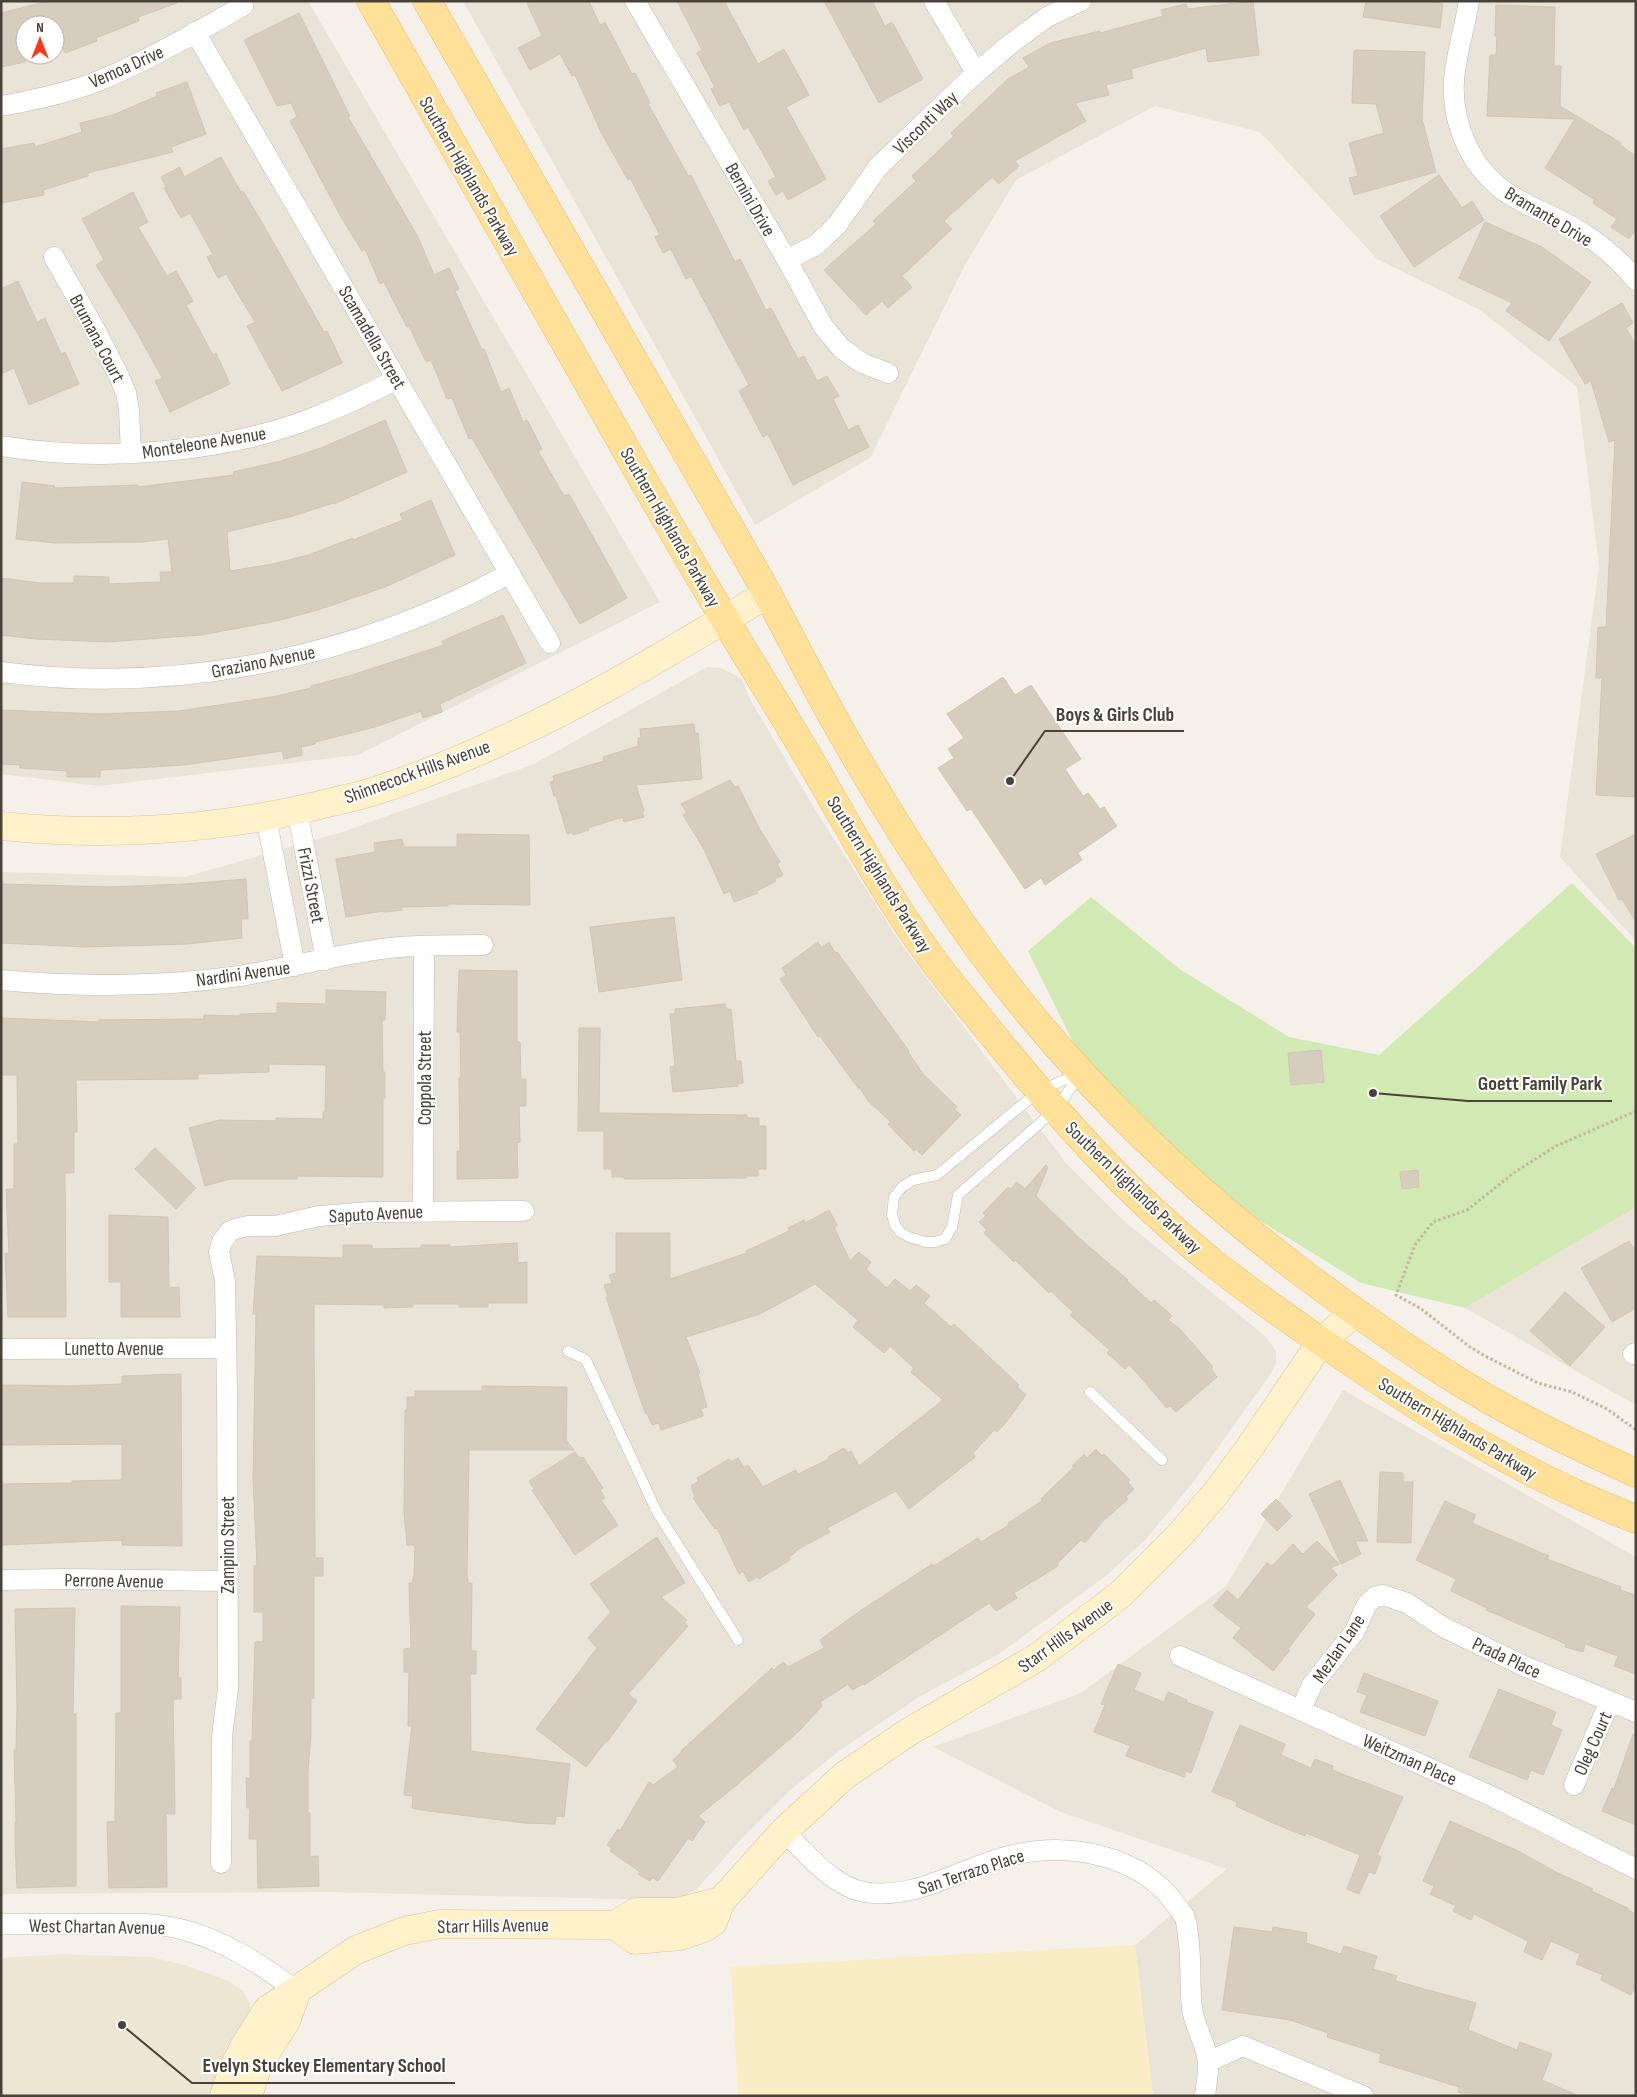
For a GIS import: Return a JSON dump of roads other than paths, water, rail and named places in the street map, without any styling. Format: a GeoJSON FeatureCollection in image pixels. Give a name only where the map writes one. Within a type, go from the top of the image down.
{"type":"FeatureCollection","features":[{"type":"Feature","properties":{"kind":"main road","name":"Southern Highlands Parkway"},"geometry":{"type":"LineString","coordinates":[[371,1],[723,620],[806,752],[898,909],[930,956],[1047,1100],[1113,1171],[1211,1261],[1321,1342],[1427,1412],[1505,1459],[1563,1488],[1636,1520]]}},
{"type":"Feature","properties":{"kind":"main road"},"geometry":{"type":"LineString","coordinates":[[427,1],[768,594],[862,767],[936,885],[992,964],[1034,1016],[1082,1072],[1146,1139],[1191,1182],[1246,1230],[1355,1312],[1448,1375],[1516,1414],[1589,1452],[1636,1473]]}},
{"type":"Feature","properties":{"kind":"street","name":"Bernini Drive"},"geometry":{"type":"LineString","coordinates":[[635,1],[787,260],[823,326],[841,348],[862,363],[888,373]]}},
{"type":"Feature","properties":{"kind":"street"},"geometry":{"type":"LineString","coordinates":[[934,1],[976,73]]}},
{"type":"Feature","properties":{"kind":"street","name":"Visconti Way"},"geometry":{"type":"LineString","coordinates":[[787,260],[816,245],[838,225],[878,167],[976,73],[1047,17],[1080,1]]}},
{"type":"Feature","properties":{"kind":"street","name":"Bramante Drive"},"geometry":{"type":"LineString","coordinates":[[1469,1],[1454,79],[1454,101],[1458,122],[1472,155],[1490,179],[1508,193],[1582,233],[1607,252],[1636,280]]}},
{"type":"Feature","properties":{"kind":"street","name":"Vemoa Drive"},"geometry":{"type":"LineString","coordinates":[[1,106],[33,100],[101,80],[159,52],[244,6]]}},
{"type":"Feature","properties":{"kind":"street","name":"Scamadella Street"},"geometry":{"type":"LineString","coordinates":[[195,32],[550,643]]}},
{"type":"Feature","properties":{"kind":"street","name":"Brumana Court"},"geometry":{"type":"LineString","coordinates":[[54,257],[119,376],[126,393],[132,453]]}},
{"type":"Feature","properties":{"kind":"street","name":"Monteleone Avenue"},"geometry":{"type":"LineString","coordinates":[[1,446],[81,454],[132,453],[179,449],[269,432],[314,418],[397,379]]}},
{"type":"Feature","properties":{"kind":"street","name":"Graziano Avenue"},"geometry":{"type":"LineString","coordinates":[[1,672],[28,676],[106,679],[190,675],[266,663],[353,641],[398,626],[440,609],[510,573]]}},
{"type":"Feature","properties":{"kind":"street","name":"Shinnecock Hills Avenue"},"geometry":{"type":"LineString","coordinates":[[1,826],[78,830],[172,828],[266,817],[370,792],[444,765],[520,733],[585,700],[768,594]]}},
{"type":"Feature","properties":{"kind":"street","name":"Frizzi Street"},"geometry":{"type":"LineString","coordinates":[[296,810],[326,960]]}},
{"type":"Feature","properties":{"kind":"street","name":"Frizzi Street"},"geometry":{"type":"LineString","coordinates":[[266,817],[295,966]]}},
{"type":"Feature","properties":{"kind":"street","name":"Nardini Avenue"},"geometry":{"type":"LineString","coordinates":[[1,980],[88,985],[126,985],[229,977],[399,947],[483,945]]}},
{"type":"Feature","properties":{"kind":"street","name":"Coppola Street"},"geometry":{"type":"LineString","coordinates":[[423,1211],[424,946]]}},
{"type":"Feature","properties":{"kind":"street","name":"Saputo Avenue"},"geometry":{"type":"LineString","coordinates":[[230,1231],[248,1226],[275,1226],[318,1216],[370,1212],[524,1211]]}},
{"type":"Feature","properties":{"kind":"street","name":"Zampino Street"},"geometry":{"type":"LineString","coordinates":[[221,1863],[222,1737],[228,1688],[228,1581],[225,1281],[219,1252],[222,1242],[230,1231]]}},
{"type":"Feature","properties":{"kind":"street","name":"Starr Hills Avenue"},"geometry":{"type":"LineString","coordinates":[[224,2096],[234,2067],[244,2047],[267,2010],[356,1950],[379,1940],[422,1927],[440,1924],[615,1925],[636,1912],[677,1912],[721,1900],[784,1831],[845,1775],[875,1753],[1038,1657],[1121,1594],[1178,1537],[1216,1493],[1321,1342],[1355,1312]]}},
{"type":"Feature","properties":{"kind":"street","name":"Lunetto Avenue"},"geometry":{"type":"LineString","coordinates":[[1,1349],[226,1348]]}},
{"type":"Feature","properties":{"kind":"street","name":"Perrone Avenue"},"geometry":{"type":"LineString","coordinates":[[1,1580],[228,1581]]}},
{"type":"Feature","properties":{"kind":"street","name":"Prada Place"},"geometry":{"type":"LineString","coordinates":[[1383,1595],[1407,1603],[1443,1627],[1524,1666],[1636,1712]]}},
{"type":"Feature","properties":{"kind":"street","name":"Mezlan Lane"},"geometry":{"type":"LineString","coordinates":[[1301,1710],[1312,1685],[1355,1630],[1367,1604],[1375,1597],[1383,1595]]}},
{"type":"Feature","properties":{"kind":"street","name":"Weitzman Place"},"geometry":{"type":"LineString","coordinates":[[1180,1656],[1492,1797],[1636,1869]]}},
{"type":"Feature","properties":{"kind":"street","name":"Oleg Court"},"geometry":{"type":"LineString","coordinates":[[1574,1785],[1610,1701]]}},
{"type":"Feature","properties":{"kind":"street","name":"San Terrazo Place"},"geometry":{"type":"LineString","coordinates":[[784,1831],[834,1878],[861,1891],[875,1893],[897,1893],[916,1889],[1012,1855],[1044,1850],[1084,1852],[1118,1861],[1146,1874],[1168,1893],[1185,1918],[1191,1957],[1192,2008],[1208,2062],[1204,2096]]}},
{"type":"Feature","properties":{"kind":"street","name":"West Chartan Avenue"},"geometry":{"type":"LineString","coordinates":[[1,1924],[120,1923],[183,1929],[220,1942],[271,1972],[297,1991]]}},
{"type":"Feature","properties":{"kind":"street"},"geometry":{"type":"LineString","coordinates":[[248,2096],[258,2065],[286,2021],[297,1991]]}},
{"type":"Feature","properties":{"kind":"street"},"geometry":{"type":"LineString","coordinates":[[1208,2062],[1243,2046],[1363,2096]]}},
{"type":"Feature","properties":{"kind":"lane"},"geometry":{"type":"LineString","coordinates":[[1082,1072],[1047,1100],[937,1175],[913,1180],[902,1187],[894,1197],[892,1215],[895,1225],[900,1232],[926,1242],[945,1239],[952,1227],[958,1195],[1047,1100],[1082,1072]]}},
{"type":"Feature","properties":{"kind":"lane"},"geometry":{"type":"LineString","coordinates":[[568,1351],[586,1360],[657,1512],[738,1640]]}},
{"type":"Feature","properties":{"kind":"lane"},"geometry":{"type":"LineString","coordinates":[[1090,1392],[1162,1460]]}},
{"type":"Feature","properties":{"kind":"place","name":"Boys & Girls Club"},"geometry":{"type":"Point","coordinates":[1010,781]}},
{"type":"Feature","properties":{"kind":"place","name":"Goett Family Park"},"geometry":{"type":"Point","coordinates":[1373,1093]}},
{"type":"Feature","properties":{"kind":"place","name":"Evelyn Stuckey Elementary School"},"geometry":{"type":"Point","coordinates":[122,2025]}}]}
